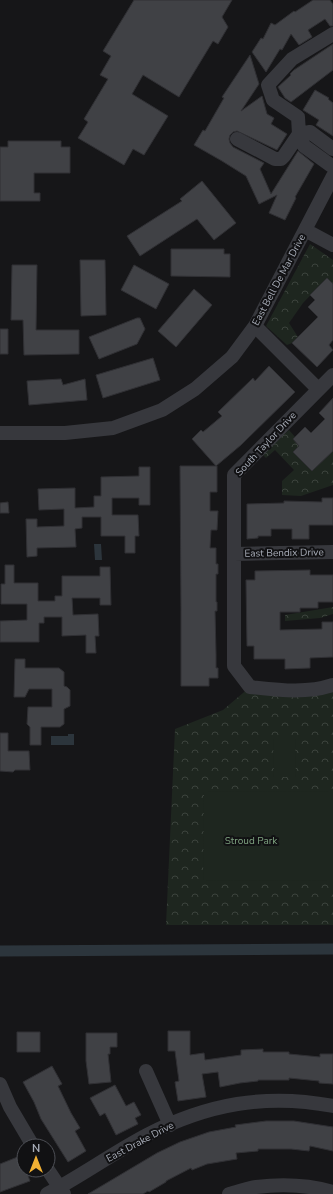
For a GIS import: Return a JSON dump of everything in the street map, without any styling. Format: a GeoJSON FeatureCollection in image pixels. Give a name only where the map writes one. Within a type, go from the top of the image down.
{"type":"FeatureCollection","features":[{"type":"Feature","properties":{"kind":"street"},"geometry":{"type":"LineString","coordinates":[[333,34],[292,59],[268,85],[274,100],[298,117],[299,134],[304,146],[333,167]]}},
{"type":"Feature","properties":{"kind":"street"},"geometry":{"type":"LineString","coordinates":[[237,139],[275,159],[281,159],[284,156],[299,134],[310,132],[333,149]]}},
{"type":"Feature","properties":{"kind":"street","name":"East Bell De Mar Drive"},"geometry":{"type":"LineString","coordinates":[[0,432],[65,433],[113,428],[162,410],[195,389],[232,357],[255,326],[333,176]]}},
{"type":"Feature","properties":{"kind":"street"},"geometry":{"type":"LineString","coordinates":[[305,230],[333,245]]}},
{"type":"Feature","properties":{"kind":"street"},"geometry":{"type":"LineString","coordinates":[[255,326],[318,389]]}},
{"type":"Feature","properties":{"kind":"street","name":"South Taylor Drive"},"geometry":{"type":"LineString","coordinates":[[333,375],[234,475],[234,666],[250,686],[288,691],[321,689],[333,685]]}},
{"type":"Feature","properties":{"kind":"street","name":"East Bendix Drive"},"geometry":{"type":"LineString","coordinates":[[234,554],[333,552]]}},
{"type":"Feature","properties":{"kind":"street"},"geometry":{"type":"LineString","coordinates":[[146,1071],[170,1125]]}},
{"type":"Feature","properties":{"kind":"street"},"geometry":{"type":"LineString","coordinates":[[0,1084],[10,1106],[28,1138]]}},
{"type":"Feature","properties":{"kind":"street","name":"East Drake Drive"},"geometry":{"type":"LineString","coordinates":[[57,1192],[146,1136],[192,1115],[222,1106],[257,1100],[290,1100],[333,1106]]}},
{"type":"Feature","properties":{"kind":"street"},"geometry":{"type":"LineString","coordinates":[[51,1178],[57,1192]]}},
{"type":"Feature","properties":{"kind":"street"},"geometry":{"type":"LineString","coordinates":[[229,1194],[255,1187],[289,1185],[323,1189],[333,1192]]}},
{"type":"Feature","properties":{"kind":"green space"},"geometry":{"type":"Polygon","coordinates":[[[310,244],[333,260],[333,284],[327,278],[303,303],[289,323],[298,337],[292,343],[287,345],[266,326],[310,244]]]}},
{"type":"Feature","properties":{"kind":"green space"},"geometry":{"type":"Polygon","coordinates":[[[289,430],[295,437],[293,439],[299,446],[293,452],[312,471],[333,451],[333,485],[301,496],[282,495],[282,481],[294,470],[275,450],[266,458],[262,454],[289,430]]]}},
{"type":"Feature","properties":{"kind":"green space"},"geometry":{"type":"Polygon","coordinates":[[[333,607],[333,614],[320,618],[285,621],[285,615],[333,607]]]}},
{"type":"Feature","properties":{"kind":"green space","name":"Stroud Park"},"geometry":{"type":"Polygon","coordinates":[[[333,685],[333,925],[166,925],[175,729],[223,710],[250,687],[333,685]]]}},
{"type":"Feature","properties":{"kind":"green space"},"geometry":{"type":"Polygon","coordinates":[[[273,739],[295,739],[296,777],[274,777],[273,739]]]}},
{"type":"Feature","properties":{"kind":"green space"},"geometry":{"type":"Polygon","coordinates":[[[204,791],[333,792],[333,881],[203,880],[204,791]]]}},
{"type":"Feature","properties":{"kind":"shaded area"},"geometry":{"type":"Polygon","coordinates":[[[94,544],[101,544],[102,560],[95,560],[94,544]]]}},
{"type":"Feature","properties":{"kind":"shaded area"},"geometry":{"type":"Polygon","coordinates":[[[68,734],[74,734],[74,745],[51,745],[51,736],[68,736],[68,734]]]}},
{"type":"Feature","properties":{"kind":"building"},"geometry":{"type":"Polygon","coordinates":[[[134,0],[232,0],[222,17],[228,27],[218,44],[213,41],[179,97],[143,75],[132,94],[168,116],[144,155],[133,149],[124,165],[78,138],[88,122],[84,119],[108,79],[100,75],[111,56],[103,51],[134,0]]]}},
{"type":"Feature","properties":{"kind":"building"},"geometry":{"type":"Polygon","coordinates":[[[313,0],[330,0],[333,4],[333,26],[330,26],[325,19],[308,30],[312,37],[299,45],[291,34],[282,50],[280,49],[266,72],[252,52],[261,38],[263,39],[271,23],[275,25],[294,11],[295,12],[313,0]]]}},
{"type":"Feature","properties":{"kind":"building"},"geometry":{"type":"Polygon","coordinates":[[[333,44],[333,70],[291,102],[285,98],[278,87],[291,75],[290,74],[294,70],[333,44]]]}},
{"type":"Feature","properties":{"kind":"building"},"geometry":{"type":"Polygon","coordinates":[[[250,55],[259,84],[241,111],[262,96],[267,114],[274,118],[271,124],[287,134],[277,150],[237,131],[230,135],[230,143],[233,147],[264,163],[260,169],[271,194],[298,151],[314,164],[295,197],[296,198],[285,220],[269,213],[277,195],[259,204],[246,176],[194,145],[203,130],[205,131],[224,98],[222,97],[250,55]]]}},
{"type":"Feature","properties":{"kind":"building"},"geometry":{"type":"Polygon","coordinates":[[[315,90],[329,98],[328,99],[333,103],[333,136],[316,125],[319,120],[303,110],[315,90]]]}},
{"type":"Feature","properties":{"kind":"building"},"geometry":{"type":"Polygon","coordinates":[[[8,141],[61,141],[61,147],[70,147],[70,173],[34,173],[34,193],[40,193],[40,201],[0,201],[0,147],[8,147],[8,141]]]}},
{"type":"Feature","properties":{"kind":"building"},"geometry":{"type":"Polygon","coordinates":[[[202,181],[236,223],[214,240],[197,219],[140,256],[127,236],[182,201],[180,199],[202,181]]]}},
{"type":"Feature","properties":{"kind":"building"},"geometry":{"type":"Polygon","coordinates":[[[171,249],[224,249],[224,254],[230,254],[230,277],[171,276],[171,249]]]}},
{"type":"Feature","properties":{"kind":"building"},"geometry":{"type":"Polygon","coordinates":[[[80,260],[105,260],[106,315],[81,316],[80,260]]]}},
{"type":"Feature","properties":{"kind":"building"},"geometry":{"type":"Polygon","coordinates":[[[12,265],[37,265],[36,330],[79,330],[79,354],[24,355],[23,320],[11,320],[12,265]]]}},
{"type":"Feature","properties":{"kind":"building"},"geometry":{"type":"Polygon","coordinates":[[[134,265],[169,284],[156,309],[121,290],[134,265]]]}},
{"type":"Feature","properties":{"kind":"building"},"geometry":{"type":"Polygon","coordinates":[[[327,278],[333,284],[333,340],[329,345],[333,350],[317,367],[292,343],[318,317],[308,307],[315,300],[310,295],[327,278]]]}},
{"type":"Feature","properties":{"kind":"building"},"geometry":{"type":"Polygon","coordinates":[[[194,289],[212,305],[176,347],[158,331],[194,289]]]}},
{"type":"Feature","properties":{"kind":"building"},"geometry":{"type":"Polygon","coordinates":[[[140,318],[145,329],[137,344],[99,359],[89,337],[140,318]]]}},
{"type":"Feature","properties":{"kind":"building"},"geometry":{"type":"Polygon","coordinates":[[[0,329],[8,329],[8,354],[0,354],[0,329]]]}},
{"type":"Feature","properties":{"kind":"building"},"geometry":{"type":"Polygon","coordinates":[[[153,358],[160,380],[103,398],[96,375],[153,358]]]}},
{"type":"Feature","properties":{"kind":"building"},"geometry":{"type":"Polygon","coordinates":[[[269,366],[295,392],[241,445],[216,466],[192,439],[201,430],[203,432],[222,416],[218,412],[253,378],[255,381],[269,366]]]}},
{"type":"Feature","properties":{"kind":"building"},"geometry":{"type":"Polygon","coordinates":[[[61,379],[63,385],[85,379],[87,400],[29,405],[27,381],[61,379]]]}},
{"type":"Feature","properties":{"kind":"building"},"geometry":{"type":"Polygon","coordinates":[[[333,398],[333,451],[312,471],[293,452],[299,446],[293,439],[305,427],[311,433],[325,419],[319,413],[333,398]]]}},
{"type":"Feature","properties":{"kind":"building"},"geometry":{"type":"Polygon","coordinates":[[[180,466],[217,466],[217,492],[210,492],[210,511],[218,511],[217,530],[211,530],[210,548],[216,548],[216,564],[218,564],[218,574],[216,574],[217,611],[215,611],[216,668],[218,668],[218,678],[209,678],[209,686],[181,686],[180,466]]]}},
{"type":"Feature","properties":{"kind":"building"},"geometry":{"type":"Polygon","coordinates":[[[139,467],[150,467],[150,505],[139,505],[139,498],[112,498],[112,515],[138,515],[139,536],[135,536],[135,553],[125,553],[125,536],[101,536],[101,517],[82,517],[82,528],[75,529],[76,547],[37,548],[37,556],[27,557],[26,519],[37,519],[37,527],[64,526],[64,509],[39,510],[38,489],[75,488],[75,508],[94,507],[94,496],[101,496],[101,477],[139,476],[139,467]]]}},
{"type":"Feature","properties":{"kind":"building"},"geometry":{"type":"Polygon","coordinates":[[[322,498],[333,498],[333,525],[309,525],[309,539],[292,539],[292,529],[271,529],[271,536],[258,536],[258,538],[247,539],[247,504],[284,503],[284,501],[322,502],[322,498]]]}},
{"type":"Feature","properties":{"kind":"building"},"geometry":{"type":"Polygon","coordinates":[[[8,502],[9,513],[0,513],[0,503],[8,502]]]}},
{"type":"Feature","properties":{"kind":"building"},"geometry":{"type":"Polygon","coordinates":[[[5,565],[14,565],[14,583],[38,583],[38,601],[55,601],[55,596],[62,596],[62,576],[100,576],[100,567],[110,567],[111,605],[100,605],[100,598],[72,598],[73,615],[98,614],[99,636],[95,636],[96,653],[86,653],[86,635],[62,636],[62,617],[44,617],[44,623],[39,623],[39,642],[0,642],[0,621],[27,620],[27,604],[1,604],[1,584],[5,584],[5,565]]]}},
{"type":"Feature","properties":{"kind":"building"},"geometry":{"type":"Polygon","coordinates":[[[310,570],[310,575],[333,575],[333,602],[318,602],[318,608],[300,608],[300,612],[280,612],[280,630],[322,629],[322,622],[333,622],[333,657],[310,658],[310,668],[285,669],[285,659],[254,659],[254,646],[247,646],[246,580],[255,580],[255,571],[310,570]]]}},
{"type":"Feature","properties":{"kind":"building"},"geometry":{"type":"Polygon","coordinates":[[[15,659],[25,659],[25,668],[59,668],[64,672],[64,686],[70,690],[70,706],[64,709],[64,724],[60,727],[41,727],[41,745],[30,745],[30,727],[27,724],[28,707],[52,707],[52,689],[29,689],[25,697],[14,697],[15,659]]]}},
{"type":"Feature","properties":{"kind":"building"},"geometry":{"type":"Polygon","coordinates":[[[0,733],[8,733],[8,751],[29,751],[30,770],[15,770],[13,772],[0,771],[0,733]]]}},
{"type":"Feature","properties":{"kind":"building"},"geometry":{"type":"Polygon","coordinates":[[[168,1031],[190,1031],[190,1055],[204,1053],[205,1060],[241,1055],[241,1050],[263,1049],[263,1052],[289,1052],[289,1054],[320,1057],[320,1054],[333,1054],[333,1084],[289,1078],[289,1080],[258,1080],[220,1087],[218,1072],[202,1074],[206,1097],[178,1101],[175,1082],[179,1081],[175,1051],[168,1051],[168,1031]]]}},
{"type":"Feature","properties":{"kind":"building"},"geometry":{"type":"Polygon","coordinates":[[[17,1032],[40,1032],[40,1052],[17,1052],[17,1032]]]}},
{"type":"Feature","properties":{"kind":"building"},"geometry":{"type":"Polygon","coordinates":[[[86,1033],[117,1033],[117,1047],[110,1047],[110,1054],[108,1054],[111,1082],[89,1084],[86,1061],[86,1033]]]}},
{"type":"Feature","properties":{"kind":"building"},"geometry":{"type":"Polygon","coordinates":[[[52,1066],[62,1084],[58,1086],[80,1128],[75,1131],[86,1151],[68,1162],[56,1143],[56,1138],[53,1138],[41,1119],[23,1082],[52,1066]]]}},
{"type":"Feature","properties":{"kind":"building"},"geometry":{"type":"Polygon","coordinates":[[[115,1085],[126,1106],[134,1102],[141,1115],[135,1118],[138,1124],[116,1135],[105,1113],[100,1116],[90,1098],[115,1085]]]}},
{"type":"Feature","properties":{"kind":"building"},"geometry":{"type":"Polygon","coordinates":[[[266,1121],[294,1121],[333,1127],[333,1151],[310,1146],[309,1151],[291,1149],[258,1149],[258,1151],[236,1153],[237,1159],[207,1164],[192,1170],[191,1168],[143,1194],[88,1194],[157,1153],[180,1142],[209,1132],[236,1127],[235,1125],[266,1121]]]}},
{"type":"Feature","properties":{"kind":"building"},"geometry":{"type":"Polygon","coordinates":[[[16,1158],[16,1178],[29,1178],[30,1181],[0,1192],[0,1164],[16,1158]]]}},
{"type":"Feature","properties":{"kind":"waterway"},"geometry":{"type":"LineString","coordinates":[[0,951],[333,949]]}}]}
